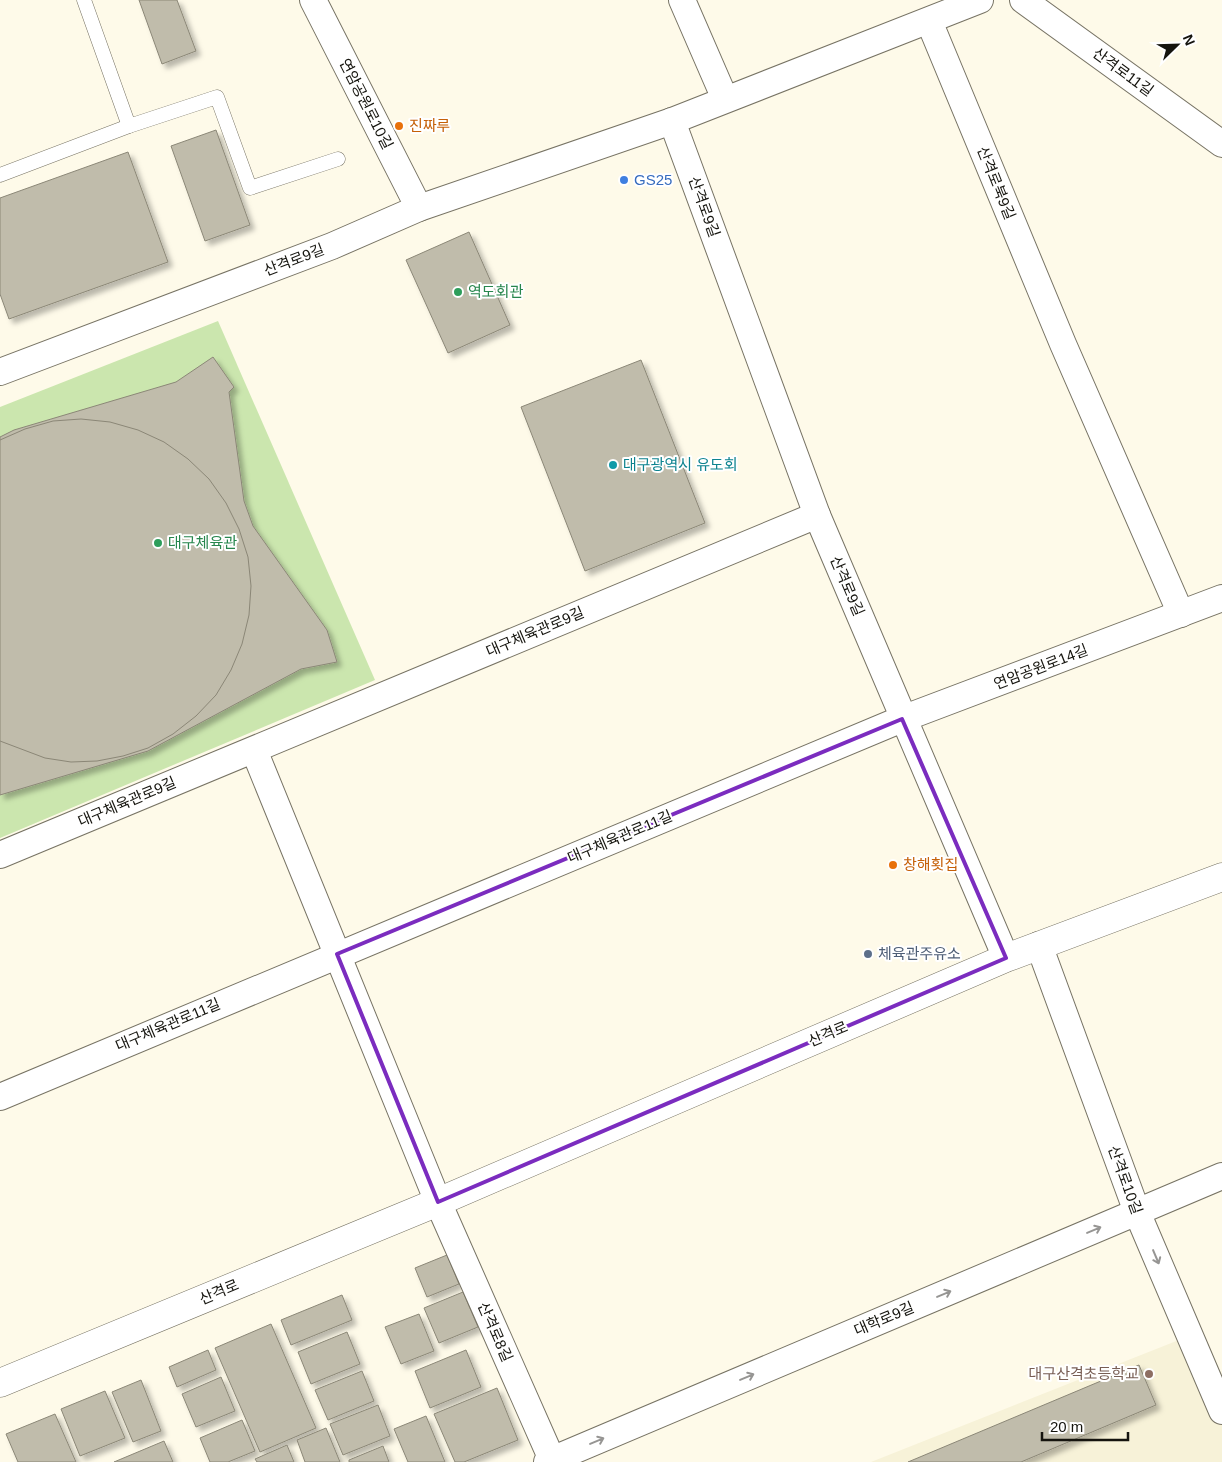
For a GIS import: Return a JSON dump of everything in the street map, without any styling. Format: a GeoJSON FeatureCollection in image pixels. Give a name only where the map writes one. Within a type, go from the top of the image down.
{"type":"FeatureCollection","features":[{"type":"Feature","properties":{"kind":"street","name":"연암공원로10길"},"geometry":{"type":"LineString","coordinates":[[313,0],[419,208]]}},
{"type":"Feature","properties":{"kind":"street"},"geometry":{"type":"LineString","coordinates":[[682,0],[725,99]]}},
{"type":"Feature","properties":{"kind":"street"},"geometry":{"type":"LineString","coordinates":[[672,121],[980,0]]}},
{"type":"Feature","properties":{"kind":"street","name":"산격로11길"},"geometry":{"type":"LineString","coordinates":[[1024,0],[1222,144]]}},
{"type":"Feature","properties":{"kind":"street","name":"산격로북9길"},"geometry":{"type":"LineString","coordinates":[[929,21],[1063,344],[1181,614]]}},
{"type":"Feature","properties":{"kind":"street","name":"산격로9길"},"geometry":{"type":"LineString","coordinates":[[0,372],[332,246],[419,208],[672,121],[816,515],[1006,958]]}},
{"type":"Feature","properties":{"kind":"street","name":"대구체육관로9길"},"geometry":{"type":"LineString","coordinates":[[0,855],[816,515]]}},
{"type":"Feature","properties":{"kind":"street","name":"연암공원로14길"},"geometry":{"type":"LineString","coordinates":[[902,719],[1222,598]]}},
{"type":"Feature","properties":{"kind":"street","name":"대구체육관로11길"},"geometry":{"type":"LineString","coordinates":[[0,1097],[337,954],[902,719]]}},
{"type":"Feature","properties":{"kind":"street"},"geometry":{"type":"LineString","coordinates":[[254,750],[438,1202]]}},
{"type":"Feature","properties":{"kind":"street","name":"산격로"},"geometry":{"type":"LineString","coordinates":[[0,1383],[438,1202],[1006,958],[1222,876]]}},
{"type":"Feature","properties":{"kind":"street","name":"산격로10길"},"geometry":{"type":"LineString","coordinates":[[1039,945],[1136,1212],[1222,1410]]}},
{"type":"Feature","properties":{"kind":"street","name":"대학로9길"},"geometry":{"type":"LineString","coordinates":[[550,1461],[1222,1176]]}},
{"type":"Feature","properties":{"kind":"street","name":"산격로8길"},"geometry":{"type":"LineString","coordinates":[[438,1202],[550,1461]]}},
{"type":"Feature","properties":{"kind":"lane"},"geometry":{"type":"LineString","coordinates":[[84,0],[129,126]]}},
{"type":"Feature","properties":{"kind":"lane"},"geometry":{"type":"LineString","coordinates":[[0,175],[129,126],[217,97],[250,188],[338,159]]}},
{"type":"Feature","properties":{"kind":"highlighted area"},"geometry":{"type":"Polygon","coordinates":[[[902,719],[1006,958],[438,1202],[337,954],[902,719]]]}},
{"type":"Feature","properties":{"kind":"shaded area","name":"대구산격초등학교"},"geometry":{"type":"Polygon","coordinates":[[[1189,1336],[1222,1413],[1222,1462],[871,1462],[1189,1336]]]}},
{"type":"Feature","properties":{"kind":"green space","name":"대구체육관"},"geometry":{"type":"Polygon","coordinates":[[[218,321],[375,680],[0,838],[0,407],[218,321]]]}},
{"type":"Feature","properties":{"kind":"building"},"geometry":{"type":"Polygon","coordinates":[[[139,0],[177,0],[196,51],[162,64],[139,0]]]}},
{"type":"Feature","properties":{"kind":"building"},"geometry":{"type":"Polygon","coordinates":[[[216,130],[250,225],[205,241],[171,146],[216,130]]]}},
{"type":"Feature","properties":{"kind":"building"},"geometry":{"type":"Polygon","coordinates":[[[128,152],[168,262],[9,319],[0,294],[0,198],[128,152]]]}},
{"type":"Feature","properties":{"kind":"building","name":"역도회관"},"geometry":{"type":"Polygon","coordinates":[[[469,232],[510,325],[448,353],[406,260],[469,232]]]}},
{"type":"Feature","properties":{"kind":"building","name":"대구체육관"},"geometry":{"type":"Polygon","coordinates":[[[213,357],[234,387],[229,392],[244,501],[253,526],[327,630],[337,662],[301,669],[148,751],[0,795],[0,437],[14,430],[176,382],[213,357]]]}},
{"type":"Feature","properties":{"kind":"building","name":"대구광역시 유도회"},"geometry":{"type":"Polygon","coordinates":[[[641,360],[705,523],[585,571],[521,407],[641,360]]]}},
{"type":"Feature","properties":{"kind":"building"},"geometry":{"type":"Polygon","coordinates":[[[81,419],[110,422],[138,430],[164,442],[188,459],[209,479],[226,503],[239,529],[248,557],[251,586],[249,615],[242,644],[231,670],[216,695],[196,716],[173,734],[148,748],[123,756],[97,761],[71,762],[45,758],[0,741],[0,440],[25,429],[53,421],[81,419]]]}},
{"type":"Feature","properties":{"kind":"building"},"geometry":{"type":"Polygon","coordinates":[[[447,1255],[459,1284],[427,1297],[415,1268],[447,1255]]]}},
{"type":"Feature","properties":{"kind":"building"},"geometry":{"type":"Polygon","coordinates":[[[463,1292],[478,1327],[439,1343],[424,1308],[463,1292]]]}},
{"type":"Feature","properties":{"kind":"building"},"geometry":{"type":"Polygon","coordinates":[[[342,1295],[352,1320],[291,1345],[281,1320],[342,1295]]]}},
{"type":"Feature","properties":{"kind":"building"},"geometry":{"type":"Polygon","coordinates":[[[419,1314],[434,1351],[401,1364],[385,1327],[419,1314]]]}},
{"type":"Feature","properties":{"kind":"building"},"geometry":{"type":"Polygon","coordinates":[[[271,1324],[316,1428],[260,1452],[215,1348],[271,1324]]]}},
{"type":"Feature","properties":{"kind":"building"},"geometry":{"type":"Polygon","coordinates":[[[347,1332],[360,1364],[311,1384],[298,1352],[347,1332]]]}},
{"type":"Feature","properties":{"kind":"building"},"geometry":{"type":"Polygon","coordinates":[[[208,1350],[216,1370],[177,1387],[169,1367],[208,1350]]]}},
{"type":"Feature","properties":{"kind":"building"},"geometry":{"type":"Polygon","coordinates":[[[466,1350],[481,1387],[430,1408],[415,1371],[466,1350]]]}},
{"type":"Feature","properties":{"kind":"building"},"geometry":{"type":"Polygon","coordinates":[[[1139,1365],[1156,1405],[1021,1462],[908,1462],[1139,1365]]]}},
{"type":"Feature","properties":{"kind":"building"},"geometry":{"type":"Polygon","coordinates":[[[362,1371],[374,1401],[328,1420],[315,1390],[362,1371]]]}},
{"type":"Feature","properties":{"kind":"building"},"geometry":{"type":"Polygon","coordinates":[[[221,1377],[235,1411],[196,1427],[182,1394],[221,1377]]]}},
{"type":"Feature","properties":{"kind":"building"},"geometry":{"type":"Polygon","coordinates":[[[141,1380],[161,1431],[133,1442],[112,1392],[141,1380]]]}},
{"type":"Feature","properties":{"kind":"building"},"geometry":{"type":"Polygon","coordinates":[[[497,1388],[518,1440],[464,1462],[455,1462],[434,1414],[497,1388]]]}},
{"type":"Feature","properties":{"kind":"building"},"geometry":{"type":"Polygon","coordinates":[[[105,1391],[125,1438],[80,1456],[61,1409],[105,1391]]]}},
{"type":"Feature","properties":{"kind":"building"},"geometry":{"type":"Polygon","coordinates":[[[378,1405],[390,1436],[343,1455],[330,1424],[378,1405]]]}},
{"type":"Feature","properties":{"kind":"building"},"geometry":{"type":"Polygon","coordinates":[[[55,1414],[76,1462],[18,1462],[6,1434],[55,1414]]]}},
{"type":"Feature","properties":{"kind":"building"},"geometry":{"type":"Polygon","coordinates":[[[426,1416],[445,1462],[408,1462],[394,1429],[426,1416]]]}},
{"type":"Feature","properties":{"kind":"building"},"geometry":{"type":"Polygon","coordinates":[[[242,1420],[255,1451],[228,1462],[210,1462],[200,1438],[242,1420]]]}},
{"type":"Feature","properties":{"kind":"building"},"geometry":{"type":"Polygon","coordinates":[[[326,1428],[340,1462],[305,1462],[297,1440],[326,1428]]]}},
{"type":"Feature","properties":{"kind":"building"},"geometry":{"type":"Polygon","coordinates":[[[164,1441],[173,1462],[114,1462],[164,1441]]]}},
{"type":"Feature","properties":{"kind":"building"},"geometry":{"type":"Polygon","coordinates":[[[287,1445],[294,1462],[257,1462],[255,1459],[287,1445]]]}},
{"type":"Feature","properties":{"kind":"building"},"geometry":{"type":"Polygon","coordinates":[[[383,1446],[389,1462],[349,1462],[349,1460],[383,1446]]]}},
{"type":"Feature","properties":{"kind":"place","name":"진짜루"},"geometry":{"type":"Point","coordinates":[399,126]}},
{"type":"Feature","properties":{"kind":"place","name":"GS25"},"geometry":{"type":"Point","coordinates":[624,180]}},
{"type":"Feature","properties":{"kind":"place","name":"역도회관"},"geometry":{"type":"Point","coordinates":[458,292]}},
{"type":"Feature","properties":{"kind":"place","name":"대구광역시 유도회"},"geometry":{"type":"Point","coordinates":[613,465]}},
{"type":"Feature","properties":{"kind":"place","name":"대구체육관"},"geometry":{"type":"Point","coordinates":[158,543]}},
{"type":"Feature","properties":{"kind":"place","name":"창해횟집"},"geometry":{"type":"Point","coordinates":[893,865]}},
{"type":"Feature","properties":{"kind":"place","name":"체육관주유소"},"geometry":{"type":"Point","coordinates":[868,954]}},
{"type":"Feature","properties":{"kind":"place","name":"대구산격초등학교"},"geometry":{"type":"Point","coordinates":[1149,1374]}}]}
